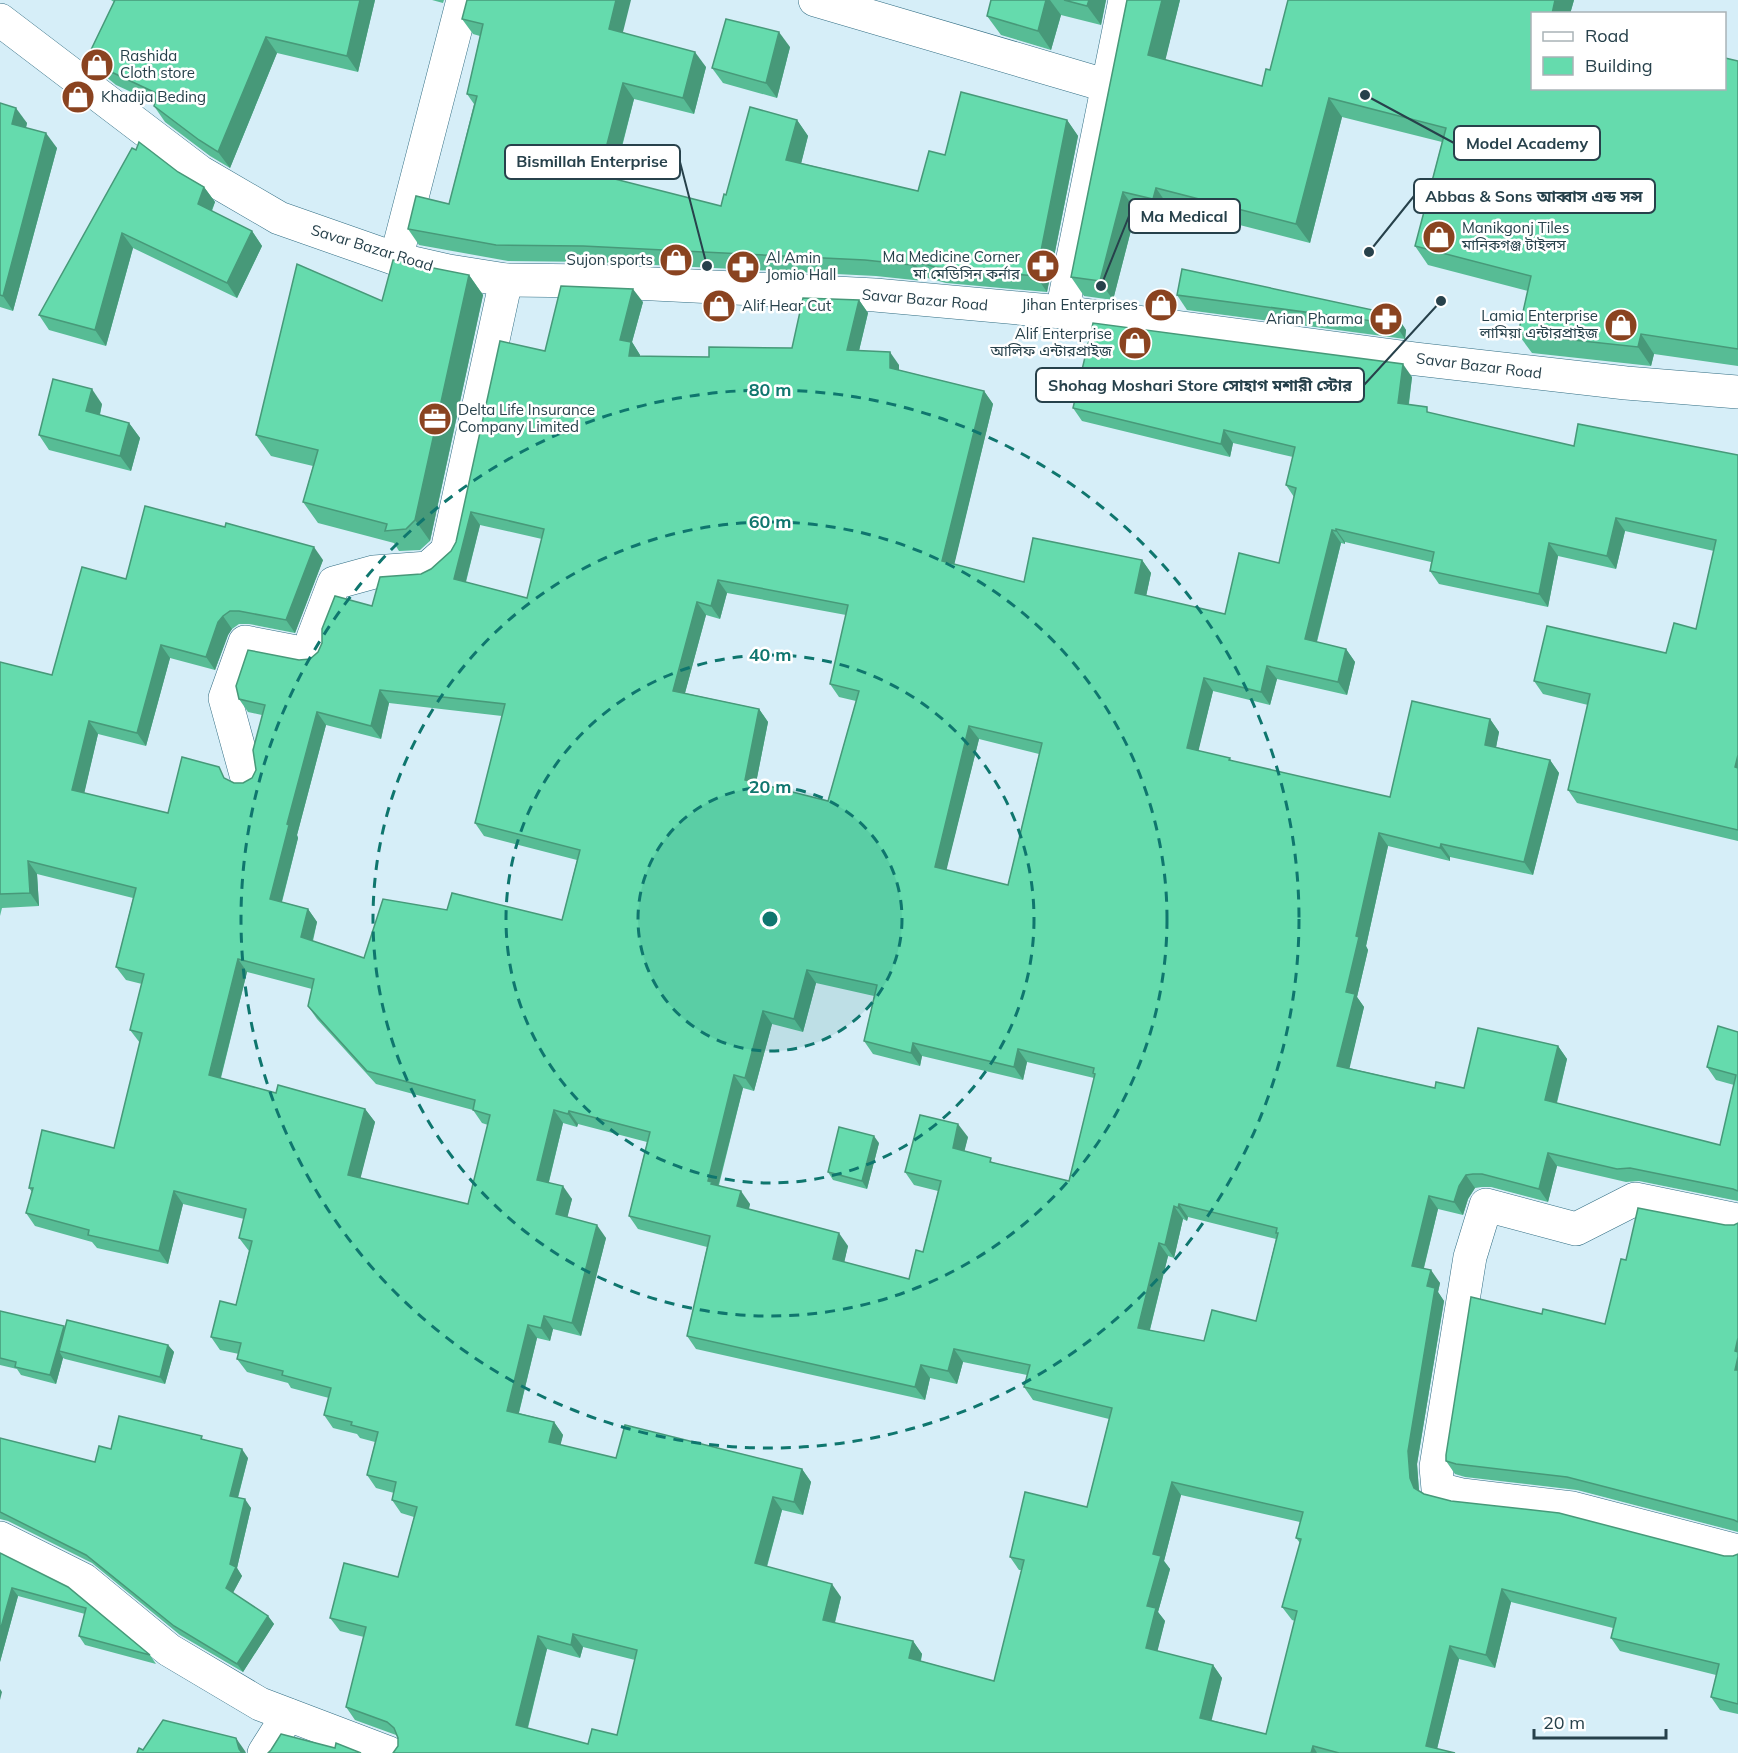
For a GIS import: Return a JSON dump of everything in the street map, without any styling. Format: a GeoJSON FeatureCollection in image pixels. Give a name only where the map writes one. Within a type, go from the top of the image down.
{"type":"FeatureCollection","features":[{"type":"Feature","properties":{"kind":"street"},"geometry":{"type":"LineString","coordinates":[[396,259],[462,0]]}},
{"type":"Feature","properties":{"kind":"street"},"geometry":{"type":"LineString","coordinates":[[815,0],[1108,86]]}},
{"type":"Feature","properties":{"kind":"street"},"geometry":{"type":"LineString","coordinates":[[1062,312],[1125,0]]}},
{"type":"Feature","properties":{"kind":"street","name":"Savar Bazar Road"},"geometry":{"type":"LineString","coordinates":[[0,20],[200,172],[279,218],[396,259],[449,271],[506,280],[593,280],[875,295],[1062,312],[1626,383],[1738,392]]}},
{"type":"Feature","properties":{"kind":"street"},"geometry":{"type":"LineString","coordinates":[[247,778],[225,698],[245,642],[312,655],[313,638],[334,582],[374,572],[428,567],[447,551],[506,280]]}},
{"type":"Feature","properties":{"kind":"street"},"geometry":{"type":"LineString","coordinates":[[1738,1220],[1635,1200],[1576,1229],[1486,1205],[1470,1257],[1436,1467],[1438,1488],[1446,1491],[1462,1495],[1572,1508],[1738,1551]]}},
{"type":"Feature","properties":{"kind":"street"},"geometry":{"type":"LineString","coordinates":[[0,1538],[84,1580],[169,1650],[260,1704],[389,1753]]}},
{"type":"Feature","properties":{"kind":"street"},"geometry":{"type":"LineString","coordinates":[[264,1753],[288,1715]]}},
{"type":"Feature","properties":{"kind":"building"},"geometry":{"type":"Polygon","coordinates":[[[115,0],[360,0],[347,56],[266,37],[218,152],[154,106],[158,94],[105,69],[88,56],[115,0]]]}},
{"type":"Feature","properties":{"kind":"building"},"geometry":{"type":"Polygon","coordinates":[[[467,0],[616,0],[609,29],[695,52],[683,98],[623,83],[599,175],[721,206],[750,107],[797,120],[786,160],[918,191],[929,151],[945,155],[961,92],[1067,120],[1036,276],[935,267],[913,261],[912,265],[865,260],[583,246],[496,245],[408,229],[416,196],[449,204],[477,96],[467,94],[483,24],[462,19],[467,0]]]}},
{"type":"Feature","properties":{"kind":"building"},"geometry":{"type":"Polygon","coordinates":[[[991,0],[1046,0],[1038,31],[987,16],[991,0]]]}},
{"type":"Feature","properties":{"kind":"building"},"geometry":{"type":"Polygon","coordinates":[[[1064,0],[1089,0],[1087,6],[1064,0]]]}},
{"type":"Feature","properties":{"kind":"building"},"geometry":{"type":"Polygon","coordinates":[[[1127,0],[1162,0],[1148,55],[1262,86],[1266,69],[1270,70],[1288,0],[1555,0],[1552,12],[1531,12],[1531,90],[1726,90],[1726,58],[1738,61],[1738,349],[1641,334],[1638,347],[1518,334],[1531,276],[1415,246],[1446,128],[1329,98],[1296,224],[1156,188],[1153,199],[1123,192],[1100,281],[1071,277],[1127,0]]]}},
{"type":"Feature","properties":{"kind":"building"},"geometry":{"type":"Polygon","coordinates":[[[726,19],[779,32],[766,83],[712,68],[726,19]]]}},
{"type":"Feature","properties":{"kind":"building"},"geometry":{"type":"Polygon","coordinates":[[[0,103],[16,108],[12,124],[46,133],[3,296],[0,295],[0,103]]]}},
{"type":"Feature","properties":{"kind":"building"},"geometry":{"type":"Polygon","coordinates":[[[139,142],[178,172],[204,187],[198,204],[252,231],[227,283],[122,233],[95,330],[39,315],[132,148],[136,150],[139,142]]]}},
{"type":"Feature","properties":{"kind":"building"},"geometry":{"type":"Polygon","coordinates":[[[393,260],[469,275],[415,520],[406,529],[385,531],[387,524],[303,502],[318,450],[256,435],[297,264],[382,301],[393,260]]]}},
{"type":"Feature","properties":{"kind":"building"},"geometry":{"type":"Polygon","coordinates":[[[1182,269],[1396,315],[1395,324],[1177,295],[1182,269]]]}},
{"type":"Feature","properties":{"kind":"building"},"geometry":{"type":"Polygon","coordinates":[[[561,286],[633,289],[620,340],[631,342],[629,356],[709,357],[709,347],[792,348],[803,298],[859,300],[847,350],[890,352],[890,368],[984,391],[942,561],[1024,582],[1033,538],[1142,560],[1135,593],[1225,614],[1239,553],[1279,563],[1296,488],[1286,485],[1295,447],[1224,430],[1221,444],[1073,408],[1093,323],[1403,364],[1398,403],[1427,407],[1427,412],[1574,446],[1578,424],[1738,455],[1738,755],[1735,767],[1738,768],[1738,830],[1568,790],[1590,694],[1534,681],[1547,626],[1666,653],[1674,623],[1696,629],[1716,540],[1616,518],[1607,556],[1549,543],[1539,594],[1430,571],[1434,552],[1336,529],[1336,531],[1332,530],[1305,639],[1346,649],[1338,682],[1267,666],[1261,692],[1204,678],[1187,748],[1230,758],[1229,760],[1390,797],[1412,701],[1490,719],[1485,745],[1550,760],[1524,862],[1441,844],[1440,848],[1379,833],[1346,992],[1355,994],[1337,1066],[1435,1088],[1436,1082],[1464,1088],[1478,1028],[1558,1046],[1545,1100],[1720,1145],[1736,1075],[1707,1067],[1718,1026],[1738,1032],[1738,1191],[1630,1168],[1617,1169],[1548,1153],[1539,1189],[1482,1174],[1473,1174],[1466,1175],[1459,1186],[1454,1202],[1429,1196],[1412,1266],[1431,1270],[1427,1286],[1435,1288],[1408,1451],[1410,1478],[1414,1488],[1424,1494],[1451,1501],[1559,1513],[1724,1556],[1738,1554],[1738,1704],[1711,1697],[1719,1664],[1611,1638],[1616,1618],[1502,1589],[1486,1655],[1450,1646],[1426,1746],[1455,1753],[1339,1753],[1313,1746],[1311,1753],[393,1753],[398,1746],[394,1728],[387,1722],[346,1707],[366,1627],[330,1618],[344,1563],[398,1577],[417,1507],[392,1500],[396,1482],[367,1475],[378,1432],[324,1415],[331,1388],[282,1375],[283,1371],[237,1359],[241,1343],[211,1337],[220,1301],[236,1305],[252,1241],[239,1238],[246,1209],[174,1191],[159,1251],[88,1235],[89,1230],[26,1213],[33,1188],[29,1188],[42,1130],[114,1148],[142,1033],[130,1030],[144,974],[116,967],[136,888],[28,861],[30,893],[0,894],[0,662],[52,675],[82,567],[126,579],[145,506],[225,527],[226,523],[314,547],[286,620],[230,611],[218,622],[206,657],[161,645],[137,733],[89,721],[72,790],[168,813],[182,757],[219,767],[224,778],[234,783],[243,783],[252,778],[256,770],[253,750],[265,705],[239,699],[236,686],[248,650],[299,660],[310,659],[318,652],[322,643],[322,629],[335,596],[372,606],[380,577],[421,574],[431,569],[451,551],[456,542],[500,341],[545,351],[561,286]],[[471,512],[454,579],[527,598],[544,529],[471,512]],[[718,580],[711,606],[697,602],[673,691],[759,709],[745,780],[828,801],[859,691],[830,684],[848,605],[718,580]],[[380,690],[371,726],[317,712],[287,824],[289,825],[270,899],[308,909],[301,937],[364,958],[383,899],[447,910],[452,893],[562,920],[580,850],[475,823],[505,704],[380,690]],[[969,726],[935,867],[1008,885],[1042,743],[969,726]],[[238,959],[209,1075],[276,1093],[278,1085],[365,1109],[348,1175],[468,1204],[490,1115],[473,1110],[475,1100],[367,1071],[308,1006],[314,979],[238,959]],[[807,970],[794,1019],[763,1011],[745,1078],[734,1075],[708,1181],[712,1182],[711,1184],[741,1191],[737,1206],[839,1233],[833,1259],[909,1279],[916,1250],[923,1252],[941,1181],[905,1172],[920,1115],[958,1124],[953,1148],[991,1158],[990,1162],[1069,1181],[1095,1074],[1093,1073],[1094,1068],[1018,1049],[1014,1067],[913,1043],[911,1053],[864,1041],[877,985],[807,970]],[[554,1110],[537,1180],[563,1186],[556,1214],[597,1225],[572,1323],[544,1316],[541,1328],[528,1325],[507,1411],[554,1422],[549,1442],[616,1458],[625,1425],[802,1469],[794,1502],[773,1497],[755,1563],[832,1584],[823,1620],[913,1641],[909,1658],[994,1681],[1024,1560],[1010,1557],[1025,1492],[1087,1507],[1112,1408],[1024,1387],[1030,1365],[954,1349],[948,1371],[921,1365],[915,1387],[687,1336],[710,1236],[629,1216],[650,1132],[569,1111],[568,1114],[554,1110]],[[1179,1204],[1178,1208],[1174,1206],[1165,1245],[1159,1243],[1138,1328],[1204,1341],[1212,1310],[1256,1321],[1278,1233],[1276,1233],[1277,1228],[1179,1204]],[[1172,1482],[1153,1554],[1161,1556],[1147,1606],[1156,1608],[1146,1648],[1213,1665],[1200,1718],[1266,1734],[1297,1611],[1282,1607],[1301,1539],[1296,1538],[1303,1512],[1172,1482]],[[573,1634],[571,1645],[538,1636],[516,1725],[588,1744],[592,1729],[617,1735],[637,1650],[573,1634]]]}},
{"type":"Feature","properties":{"kind":"building"},"geometry":{"type":"Polygon","coordinates":[[[53,379],[92,389],[86,411],[129,423],[120,456],[39,435],[53,379]]]}},
{"type":"Feature","properties":{"kind":"building"},"geometry":{"type":"Polygon","coordinates":[[[839,1127],[874,1136],[862,1181],[828,1172],[839,1127]]]}},
{"type":"Feature","properties":{"kind":"building"},"geometry":{"type":"Polygon","coordinates":[[[1638,1208],[1725,1225],[1738,1223],[1738,1338],[1735,1351],[1738,1352],[1738,1357],[1735,1370],[1738,1370],[1738,1522],[1567,1477],[1446,1461],[1471,1297],[1542,1314],[1543,1309],[1605,1324],[1621,1259],[1626,1260],[1638,1208]]]}},
{"type":"Feature","properties":{"kind":"building"},"geometry":{"type":"Polygon","coordinates":[[[0,1311],[64,1326],[50,1375],[15,1367],[16,1362],[0,1358],[0,1311]]]}},
{"type":"Feature","properties":{"kind":"building"},"geometry":{"type":"Polygon","coordinates":[[[67,1320],[168,1345],[160,1377],[59,1351],[67,1320]]]}},
{"type":"Feature","properties":{"kind":"building"},"geometry":{"type":"Polygon","coordinates":[[[119,1416],[202,1436],[201,1439],[242,1449],[230,1496],[245,1499],[230,1564],[236,1567],[226,1588],[268,1616],[237,1664],[174,1626],[86,1555],[0,1512],[0,1438],[95,1462],[99,1446],[111,1449],[119,1416]]]}},
{"type":"Feature","properties":{"kind":"building"},"geometry":{"type":"Polygon","coordinates":[[[0,1553],[68,1587],[150,1655],[79,1636],[86,1608],[12,1588],[0,1631],[0,1553]]]}},
{"type":"Feature","properties":{"kind":"building"},"geometry":{"type":"Polygon","coordinates":[[[163,1720],[236,1738],[242,1753],[137,1753],[139,1748],[143,1750],[163,1720]]]}},
{"type":"Feature","properties":{"kind":"building"},"geometry":{"type":"Polygon","coordinates":[[[281,1734],[335,1748],[336,1743],[361,1753],[268,1753],[281,1734]]]}},
{"type":"Feature","properties":{"kind":"place","name":"Rashida Cloth store"},"geometry":{"type":"Point","coordinates":[97,65]}},
{"type":"Feature","properties":{"kind":"place","name":"Model Academy"},"geometry":{"type":"Point","coordinates":[1365,95]}},
{"type":"Feature","properties":{"kind":"place","name":"Khadija Beding"},"geometry":{"type":"Point","coordinates":[78,97]}},
{"type":"Feature","properties":{"kind":"place","name":"Manikgonj Tiles মানিকগঞ্জ টাইলস"},"geometry":{"type":"Point","coordinates":[1439,237]}},
{"type":"Feature","properties":{"kind":"place","name":"Abbas & Sons আব্বাস এন্ড সন্স"},"geometry":{"type":"Point","coordinates":[1369,252]}},
{"type":"Feature","properties":{"kind":"place","name":"Sujon sports"},"geometry":{"type":"Point","coordinates":[676,260]}},
{"type":"Feature","properties":{"kind":"place","name":"Bismillah Enterprise"},"geometry":{"type":"Point","coordinates":[707,266]}},
{"type":"Feature","properties":{"kind":"place","name":"Ma Medicine Corner মা মেডিসিন কর্নার"},"geometry":{"type":"Point","coordinates":[1043,266]}},
{"type":"Feature","properties":{"kind":"place","name":"Al Amin Jomio Hall"},"geometry":{"type":"Point","coordinates":[743,267]}},
{"type":"Feature","properties":{"kind":"place","name":"Ma Medical"},"geometry":{"type":"Point","coordinates":[1101,286]}},
{"type":"Feature","properties":{"kind":"place","name":"Shohag Moshari Store সোহাগ মশারী স্টোর"},"geometry":{"type":"Point","coordinates":[1441,301]}},
{"type":"Feature","properties":{"kind":"place","name":"Jihan Enterprises"},"geometry":{"type":"Point","coordinates":[1161,305]}},
{"type":"Feature","properties":{"kind":"place","name":"Alif Hear Cut"},"geometry":{"type":"Point","coordinates":[719,306]}},
{"type":"Feature","properties":{"kind":"place","name":"Arian Pharma"},"geometry":{"type":"Point","coordinates":[1386,319]}},
{"type":"Feature","properties":{"kind":"place","name":"Lamia Enterprise লামিয়া এন্টারপ্রাইজ"},"geometry":{"type":"Point","coordinates":[1621,325]}},
{"type":"Feature","properties":{"kind":"place","name":"Alif Enterprise আলিফ এন্টারপ্রাইজ"},"geometry":{"type":"Point","coordinates":[1135,343]}},
{"type":"Feature","properties":{"kind":"place","name":"Delta Life Insurance Company Limited"},"geometry":{"type":"Point","coordinates":[435,419]}}]}
